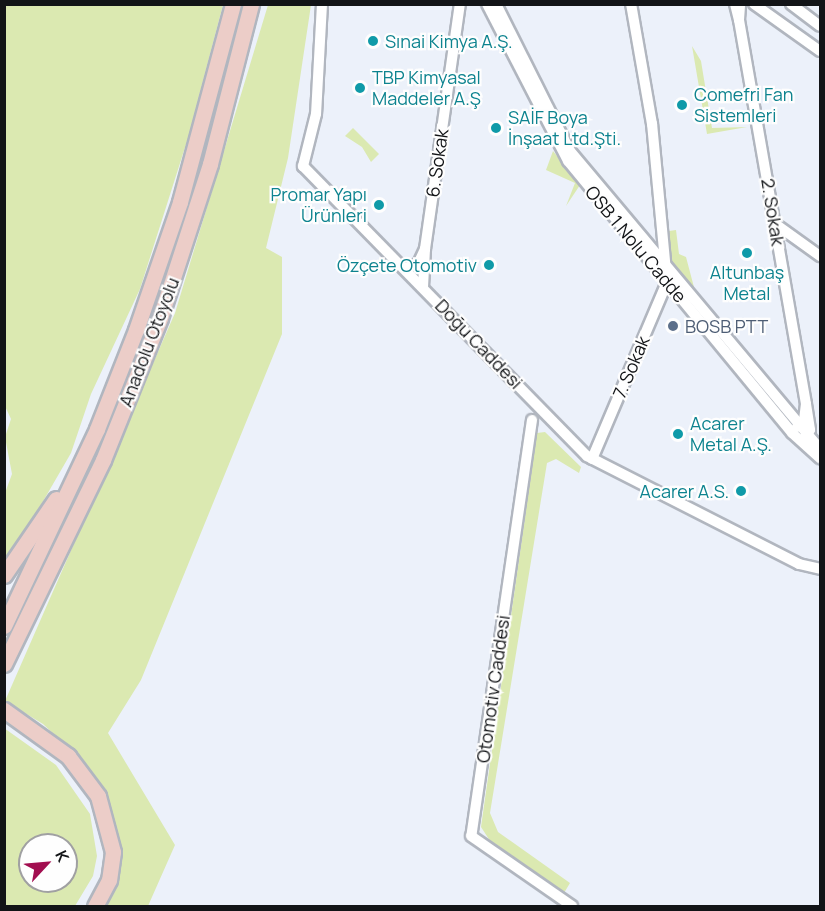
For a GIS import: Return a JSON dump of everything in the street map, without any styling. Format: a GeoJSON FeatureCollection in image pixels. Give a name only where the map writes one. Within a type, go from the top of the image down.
{"type":"FeatureCollection","features":[{"type":"Feature","properties":{"kind":"highway","name":"Anadolu Otoyolu"},"geometry":{"type":"LineString","coordinates":[[4,626],[97,429],[180,202],[233,4]]}},
{"type":"Feature","properties":{"kind":"highway","name":"Anadolu Otoyolu"},"geometry":{"type":"LineString","coordinates":[[4,664],[103,460],[160,318],[210,164],[251,4]]}},
{"type":"Feature","properties":{"kind":"highway"},"geometry":{"type":"LineString","coordinates":[[4,575],[29,543],[97,429]]}},
{"type":"Feature","properties":{"kind":"highway"},"geometry":{"type":"LineString","coordinates":[[4,672],[15,645]]}},
{"type":"Feature","properties":{"kind":"highway"},"geometry":{"type":"LineString","coordinates":[[8,717],[69,771],[96,814],[102,863],[94,890],[83,906]]}},
{"type":"Feature","properties":{"kind":"highway"},"geometry":{"type":"LineString","coordinates":[[8,717],[68,756],[105,811],[112,866],[95,906]]}},
{"type":"Feature","properties":{"kind":"street","name":"Doğu Caddesi"},"geometry":{"type":"LineString","coordinates":[[322,4],[316,114],[302,163],[591,459],[799,564],[820,569]]}},
{"type":"Feature","properties":{"kind":"street","name":"6. Sokak"},"geometry":{"type":"LineString","coordinates":[[423,287],[425,249],[460,4]]}},
{"type":"Feature","properties":{"kind":"street","name":"OSB 1 Nolu Cadde"},"geometry":{"type":"LineString","coordinates":[[486,4],[558,146],[797,427],[803,439],[820,449]]}},
{"type":"Feature","properties":{"kind":"street","name":"OSB 1 Nolu Cadde"},"geometry":{"type":"LineString","coordinates":[[495,4],[560,136],[654,254],[667,275],[820,458]]}},
{"type":"Feature","properties":{"kind":"street"},"geometry":{"type":"LineString","coordinates":[[631,4],[653,132],[667,275]]}},
{"type":"Feature","properties":{"kind":"street","name":"2. Sokak"},"geometry":{"type":"LineString","coordinates":[[735,4],[806,404],[810,430],[803,439]]}},
{"type":"Feature","properties":{"kind":"street","name":"2. Sokak"},"geometry":{"type":"LineString","coordinates":[[739,20],[740,4]]}},
{"type":"Feature","properties":{"kind":"street"},"geometry":{"type":"LineString","coordinates":[[754,4],[820,51]]}},
{"type":"Feature","properties":{"kind":"street"},"geometry":{"type":"LineString","coordinates":[[791,4],[820,26]]}},
{"type":"Feature","properties":{"kind":"street"},"geometry":{"type":"LineString","coordinates":[[774,223],[820,256]]}},
{"type":"Feature","properties":{"kind":"street"},"geometry":{"type":"LineString","coordinates":[[654,254],[663,242]]}},
{"type":"Feature","properties":{"kind":"street"},"geometry":{"type":"LineString","coordinates":[[405,268],[418,264],[425,249]]}},
{"type":"Feature","properties":{"kind":"street","name":"7. Sokak"},"geometry":{"type":"LineString","coordinates":[[591,459],[667,275]]}},
{"type":"Feature","properties":{"kind":"street"},"geometry":{"type":"LineString","coordinates":[[797,427],[804,420],[806,404]]}},
{"type":"Feature","properties":{"kind":"street","name":"Otomotiv Caddesi"},"geometry":{"type":"LineString","coordinates":[[532,420],[471,836],[572,906]]}},
{"type":"Feature","properties":{"kind":"green space"},"geometry":{"type":"Polygon","coordinates":[[[5,5],[223,5],[188,138],[140,289],[91,394],[71,453],[5,567],[5,493],[12,474],[5,437],[11,419],[4,404],[5,5]]]}},
{"type":"Feature","properties":{"kind":"green space"},"geometry":{"type":"Polygon","coordinates":[[[268,5],[311,5],[288,158],[266,248],[282,257],[282,334],[141,680],[108,733],[175,845],[148,906],[103,906],[118,843],[106,797],[79,758],[43,724],[5,701],[175,313],[268,5]]]}},
{"type":"Feature","properties":{"kind":"green space"},"geometry":{"type":"Polygon","coordinates":[[[692,46],[701,61],[712,128],[747,127],[707,134],[692,46]]]}},
{"type":"Feature","properties":{"kind":"green space"},"geometry":{"type":"Polygon","coordinates":[[[353,128],[379,154],[371,162],[362,147],[345,136],[353,128]]]}},
{"type":"Feature","properties":{"kind":"green space"},"geometry":{"type":"Polygon","coordinates":[[[553,151],[580,185],[566,206],[575,183],[546,170],[553,151]]]}},
{"type":"Feature","properties":{"kind":"green space"},"geometry":{"type":"Polygon","coordinates":[[[676,230],[679,254],[686,257],[695,291],[671,261],[669,231],[676,230]]]}},
{"type":"Feature","properties":{"kind":"green space"},"geometry":{"type":"Polygon","coordinates":[[[545,432],[581,467],[579,473],[556,459],[547,463],[490,813],[498,832],[570,883],[564,893],[494,847],[481,827],[537,433],[545,432]]]}},
{"type":"Feature","properties":{"kind":"green space"},"geometry":{"type":"Polygon","coordinates":[[[4,728],[56,765],[90,814],[97,856],[93,876],[75,906],[5,906],[4,728]]]}},
{"type":"Feature","properties":{"kind":"place","name":"Sınai Kimya A.Ş."},"geometry":{"type":"Point","coordinates":[373,41]}},
{"type":"Feature","properties":{"kind":"place","name":"TBP Kimyasal Maddeler A.Ş"},"geometry":{"type":"Point","coordinates":[360,88]}},
{"type":"Feature","properties":{"kind":"place","name":"Comefri Fan Sistemleri"},"geometry":{"type":"Point","coordinates":[682,105]}},
{"type":"Feature","properties":{"kind":"place","name":"SAİF Boya İnşaat Ltd.Şti."},"geometry":{"type":"Point","coordinates":[496,128]}},
{"type":"Feature","properties":{"kind":"place","name":"Promar Yapı Ürünleri"},"geometry":{"type":"Point","coordinates":[379,205]}},
{"type":"Feature","properties":{"kind":"place","name":"Altunbaş Metal"},"geometry":{"type":"Point","coordinates":[747,253]}},
{"type":"Feature","properties":{"kind":"place","name":"Özçete Otomotiv"},"geometry":{"type":"Point","coordinates":[489,265]}},
{"type":"Feature","properties":{"kind":"place","name":"BOSB PTT"},"geometry":{"type":"Point","coordinates":[673,326]}},
{"type":"Feature","properties":{"kind":"place","name":"Acarer Metal A.Ş."},"geometry":{"type":"Point","coordinates":[678,434]}},
{"type":"Feature","properties":{"kind":"place","name":"Acarer A.S."},"geometry":{"type":"Point","coordinates":[741,491]}}]}
